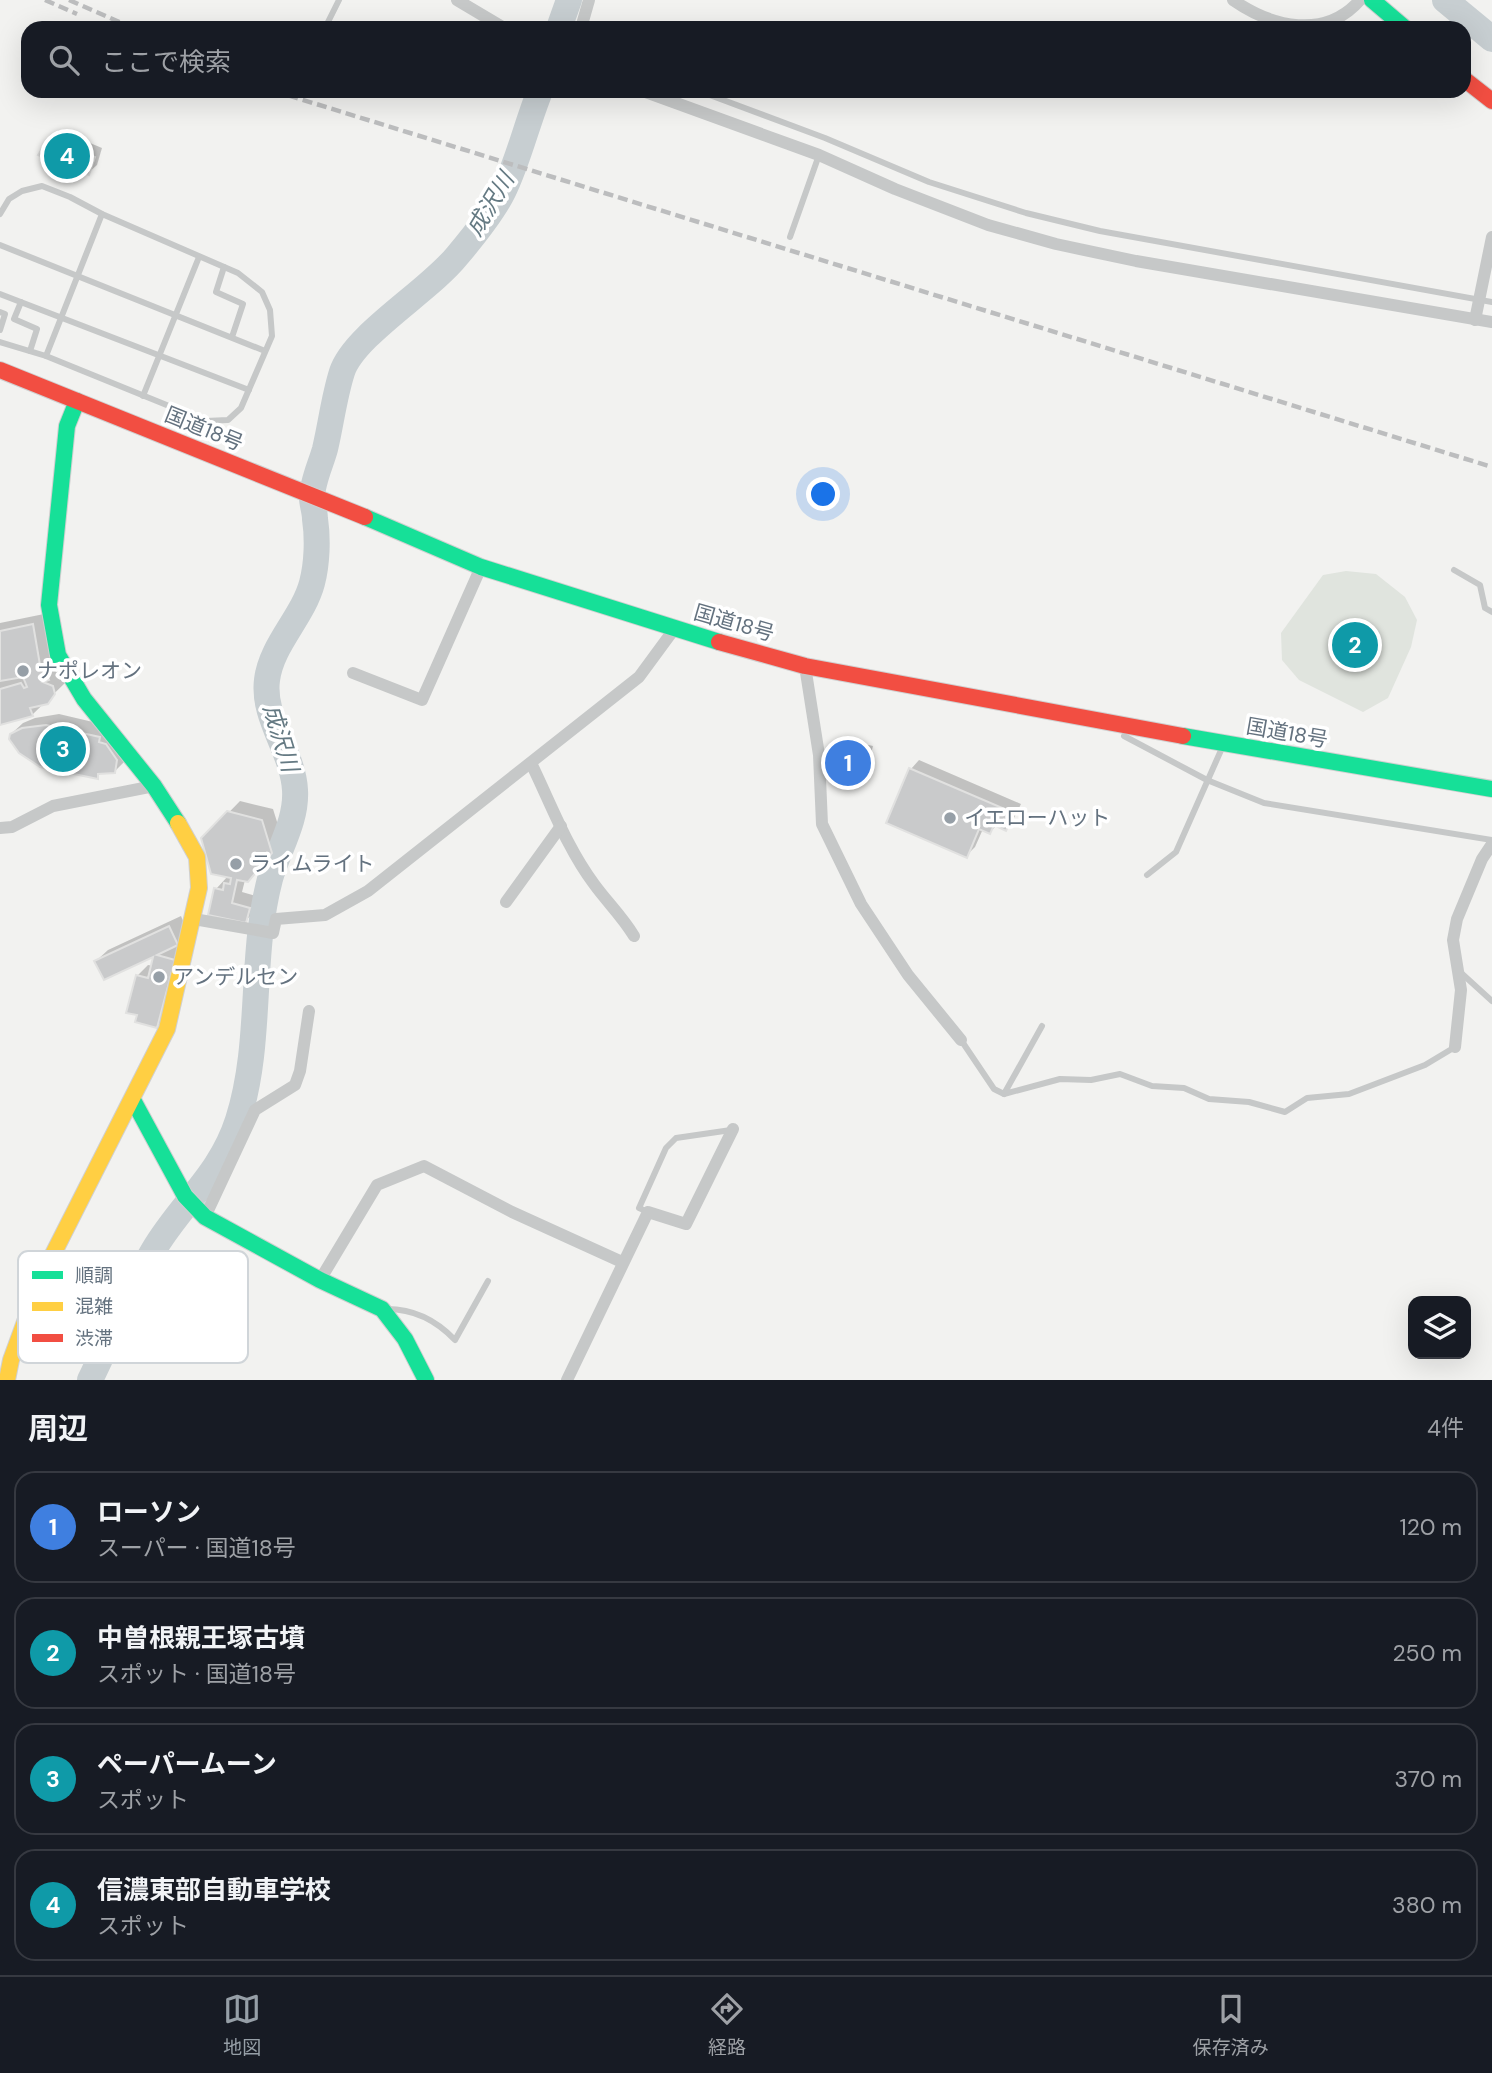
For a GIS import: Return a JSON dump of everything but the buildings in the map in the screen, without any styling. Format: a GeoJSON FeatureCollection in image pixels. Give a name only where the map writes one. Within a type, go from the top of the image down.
{"type":"FeatureCollection","features":[{"type":"Feature","properties":{"kind":"main road"},"geometry":{"type":"LineString","coordinates":[[1372,0],[1397,21]]}},
{"type":"Feature","properties":{"kind":"main road"},"geometry":{"type":"LineString","coordinates":[[1471,84],[1492,101]]}},
{"type":"Feature","properties":{"kind":"main road","name":"国道18号"},"geometry":{"type":"LineString","coordinates":[[0,370],[340,506],[481,567],[805,666],[1098,722],[1492,789]]}},
{"type":"Feature","properties":{"kind":"main road"},"geometry":{"type":"LineString","coordinates":[[55,1251],[167,1029],[199,888],[197,857],[155,786],[84,699],[58,655],[49,605],[67,426],[77,401]]}},
{"type":"Feature","properties":{"kind":"main road"},"geometry":{"type":"LineString","coordinates":[[133,1100],[185,1196],[201,1214],[320,1280],[382,1309],[405,1339],[426,1380]]}},
{"type":"Feature","properties":{"kind":"main road"},"geometry":{"type":"LineString","coordinates":[[7,1380],[18,1341]]}},
{"type":"Feature","properties":{"kind":"street"},"geometry":{"type":"LineString","coordinates":[[457,0],[492,21]]}},
{"type":"Feature","properties":{"kind":"street"},"geometry":{"type":"LineString","coordinates":[[583,21],[589,0]]}},
{"type":"Feature","properties":{"kind":"street"},"geometry":{"type":"LineString","coordinates":[[1233,0],[1271,21]]}},
{"type":"Feature","properties":{"kind":"street"},"geometry":{"type":"LineString","coordinates":[[1325,21],[1346,15],[1360,0]]}},
{"type":"Feature","properties":{"kind":"street"},"geometry":{"type":"LineString","coordinates":[[662,98],[819,155],[895,190],[988,225],[1056,244],[1136,261],[1492,322]]}},
{"type":"Feature","properties":{"kind":"street"},"geometry":{"type":"LineString","coordinates":[[1475,320],[1486,301],[1492,237]]}},
{"type":"Feature","properties":{"kind":"street"},"geometry":{"type":"LineString","coordinates":[[353,673],[422,700],[481,567]]}},
{"type":"Feature","properties":{"kind":"street"},"geometry":{"type":"LineString","coordinates":[[194,919],[273,933],[276,919],[325,915],[368,891],[420,853],[515,773],[639,677],[675,628]]}},
{"type":"Feature","properties":{"kind":"street"},"geometry":{"type":"LineString","coordinates":[[805,666],[819,755],[822,824],[861,904],[908,975],[961,1040]]}},
{"type":"Feature","properties":{"kind":"street"},"geometry":{"type":"LineString","coordinates":[[531,763],[561,826],[594,884],[622,915],[634,936]]}},
{"type":"Feature","properties":{"kind":"street"},"geometry":{"type":"LineString","coordinates":[[0,828],[12,827],[53,806],[155,786]]}},
{"type":"Feature","properties":{"kind":"street"},"geometry":{"type":"LineString","coordinates":[[506,902],[561,826]]}},
{"type":"Feature","properties":{"kind":"street"},"geometry":{"type":"LineString","coordinates":[[1455,1047],[1461,990],[1453,940],[1457,919],[1492,842]]}},
{"type":"Feature","properties":{"kind":"street"},"geometry":{"type":"LineString","coordinates":[[201,1214],[256,1110],[295,1085],[300,1071],[309,1011]]}},
{"type":"Feature","properties":{"kind":"street"},"geometry":{"type":"LineString","coordinates":[[567,1380],[648,1212],[686,1224],[733,1129]]}},
{"type":"Feature","properties":{"kind":"street"},"geometry":{"type":"LineString","coordinates":[[320,1280],[377,1185],[424,1166],[512,1212],[622,1262]]}},
{"type":"Feature","properties":{"kind":"lane"},"geometry":{"type":"LineString","coordinates":[[329,21],[339,0]]}},
{"type":"Feature","properties":{"kind":"lane"},"geometry":{"type":"LineString","coordinates":[[718,98],[825,138],[929,182],[1026,213],[1100,231],[1486,301]]}},
{"type":"Feature","properties":{"kind":"lane"},"geometry":{"type":"LineString","coordinates":[[790,237],[819,155]]}},
{"type":"Feature","properties":{"kind":"lane"},"geometry":{"type":"LineString","coordinates":[[0,215],[9,199],[22,191],[42,186],[239,273],[262,292],[273,324],[265,351],[241,408],[228,419],[206,421],[46,356],[0,342]]}},
{"type":"Feature","properties":{"kind":"lane"},"geometry":{"type":"LineString","coordinates":[[46,356],[102,214]]}},
{"type":"Feature","properties":{"kind":"lane"},"geometry":{"type":"LineString","coordinates":[[0,245],[265,351]]}},
{"type":"Feature","properties":{"kind":"lane"},"geometry":{"type":"LineString","coordinates":[[143,396],[198,257]]}},
{"type":"Feature","properties":{"kind":"lane"},"geometry":{"type":"LineString","coordinates":[[224,267],[216,292],[243,304],[232,338]]}},
{"type":"Feature","properties":{"kind":"lane"},"geometry":{"type":"LineString","coordinates":[[0,294],[249,390]]}},
{"type":"Feature","properties":{"kind":"lane"},"geometry":{"type":"LineString","coordinates":[[21,302],[14,319],[37,329],[30,351]]}},
{"type":"Feature","properties":{"kind":"lane"},"geometry":{"type":"LineString","coordinates":[[0,312],[5,314],[0,330]]}},
{"type":"Feature","properties":{"kind":"lane"},"geometry":{"type":"LineString","coordinates":[[1454,570],[1480,585],[1485,608],[1492,612]]}},
{"type":"Feature","properties":{"kind":"lane"},"geometry":{"type":"LineString","coordinates":[[1098,722],[1207,780],[1264,803],[1492,842]]}},
{"type":"Feature","properties":{"kind":"lane"},"geometry":{"type":"LineString","coordinates":[[1147,875],[1175,852],[1224,743]]}},
{"type":"Feature","properties":{"kind":"lane"},"geometry":{"type":"LineString","coordinates":[[1458,970],[1492,1001]]}},
{"type":"Feature","properties":{"kind":"lane"},"geometry":{"type":"LineString","coordinates":[[1004,1094],[1042,1026]]}},
{"type":"Feature","properties":{"kind":"lane"},"geometry":{"type":"LineString","coordinates":[[961,1040],[994,1089],[1004,1094],[1060,1079],[1091,1080],[1120,1074],[1152,1086],[1184,1088],[1209,1099],[1249,1102],[1285,1112],[1307,1098],[1349,1094],[1425,1065],[1455,1047]]}},
{"type":"Feature","properties":{"kind":"lane"},"geometry":{"type":"LineString","coordinates":[[648,1212],[639,1208],[666,1149],[676,1139],[733,1129]]}},
{"type":"Feature","properties":{"kind":"lane"},"geometry":{"type":"LineString","coordinates":[[382,1309],[402,1309],[427,1317],[455,1340],[488,1280]]}},
{"type":"Feature","properties":{"kind":"shaded area"},"geometry":{"type":"Polygon","coordinates":[[[1346,571],[1376,574],[1405,597],[1417,620],[1411,647],[1388,698],[1363,712],[1299,680],[1282,660],[1281,633],[1323,575],[1346,571]]]}},
{"type":"Feature","properties":{"kind":"waterway","name":"成沢川"},"geometry":{"type":"LineString","coordinates":[[562,21],[569,0]]}},
{"type":"Feature","properties":{"kind":"waterway"},"geometry":{"type":"LineString","coordinates":[[1445,0],[1470,21]]}},
{"type":"Feature","properties":{"kind":"waterway"},"geometry":{"type":"LineString","coordinates":[[1471,22],[1492,39]]}},
{"type":"Feature","properties":{"kind":"waterway","name":"成沢川"},"geometry":{"type":"LineString","coordinates":[[153,1251],[221,1157],[238,1120],[246,1090],[264,909],[270,879],[295,802],[293,776],[269,708],[267,680],[274,655],[302,608],[312,583],[317,543],[312,492],[325,449],[342,372],[361,343],[445,270],[488,217],[508,180],[538,98]]}},
{"type":"Feature","properties":{"kind":"waterway","name":"成沢川"},"geometry":{"type":"LineString","coordinates":[[90,1380],[98,1363]]}},
{"type":"Feature","properties":{"kind":"railway"},"geometry":{"type":"LineString","coordinates":[[45,0],[77,14]]}},
{"type":"Feature","properties":{"kind":"railway"},"geometry":{"type":"LineString","coordinates":[[69,0],[117,21]]}},
{"type":"Feature","properties":{"kind":"railway"},"geometry":{"type":"LineString","coordinates":[[297,98],[1492,467]]}},
{"type":"Feature","properties":{"kind":"traffic: fast"},"geometry":{"type":"LineString","coordinates":[[1372,0],[1397,21]]}},
{"type":"Feature","properties":{"kind":"traffic: fast"},"geometry":{"type":"LineString","coordinates":[[77,401],[67,426],[49,605],[58,655],[84,699],[154,786],[178,823]]}},
{"type":"Feature","properties":{"kind":"traffic: fast"},"geometry":{"type":"LineString","coordinates":[[365,517],[481,567],[719,642]]}},
{"type":"Feature","properties":{"kind":"traffic: fast"},"geometry":{"type":"LineString","coordinates":[[1183,736],[1492,789]]}},
{"type":"Feature","properties":{"kind":"traffic: fast"},"geometry":{"type":"LineString","coordinates":[[133,1100],[185,1196],[205,1217],[320,1280],[382,1309],[405,1339],[426,1380]]}},
{"type":"Feature","properties":{"kind":"traffic: slow"},"geometry":{"type":"LineString","coordinates":[[55,1251],[167,1029],[199,888],[197,857],[178,823]]}},
{"type":"Feature","properties":{"kind":"traffic: slow"},"geometry":{"type":"LineString","coordinates":[[7,1380],[18,1341]]}},
{"type":"Feature","properties":{"kind":"traffic: jam"},"geometry":{"type":"LineString","coordinates":[[1471,84],[1492,101]]}},
{"type":"Feature","properties":{"kind":"traffic: jam"},"geometry":{"type":"LineString","coordinates":[[0,370],[365,517]]}},
{"type":"Feature","properties":{"kind":"traffic: jam"},"geometry":{"type":"LineString","coordinates":[[719,642],[805,666],[1183,736]]}},
{"type":"Feature","properties":{"kind":"place","name":"信濃東部自動車学校"},"geometry":{"type":"Point","coordinates":[67,156]}},
{"type":"Feature","properties":{"kind":"place","name":"中曽根親王塚古墳"},"geometry":{"type":"Point","coordinates":[1355,645]}},
{"type":"Feature","properties":{"kind":"place","name":"ナポレオン"},"geometry":{"type":"Point","coordinates":[23,671]}},
{"type":"Feature","properties":{"kind":"place","name":"ペーパームーン"},"geometry":{"type":"Point","coordinates":[63,749]}},
{"type":"Feature","properties":{"kind":"place","name":"ローソン"},"geometry":{"type":"Point","coordinates":[848,763]}},
{"type":"Feature","properties":{"kind":"place","name":"イエローハット"},"geometry":{"type":"Point","coordinates":[950,818]}},
{"type":"Feature","properties":{"kind":"place","name":"ライムライト"},"geometry":{"type":"Point","coordinates":[236,864]}},
{"type":"Feature","properties":{"kind":"place","name":"アンデルセン"},"geometry":{"type":"Point","coordinates":[159,977]}}]}
